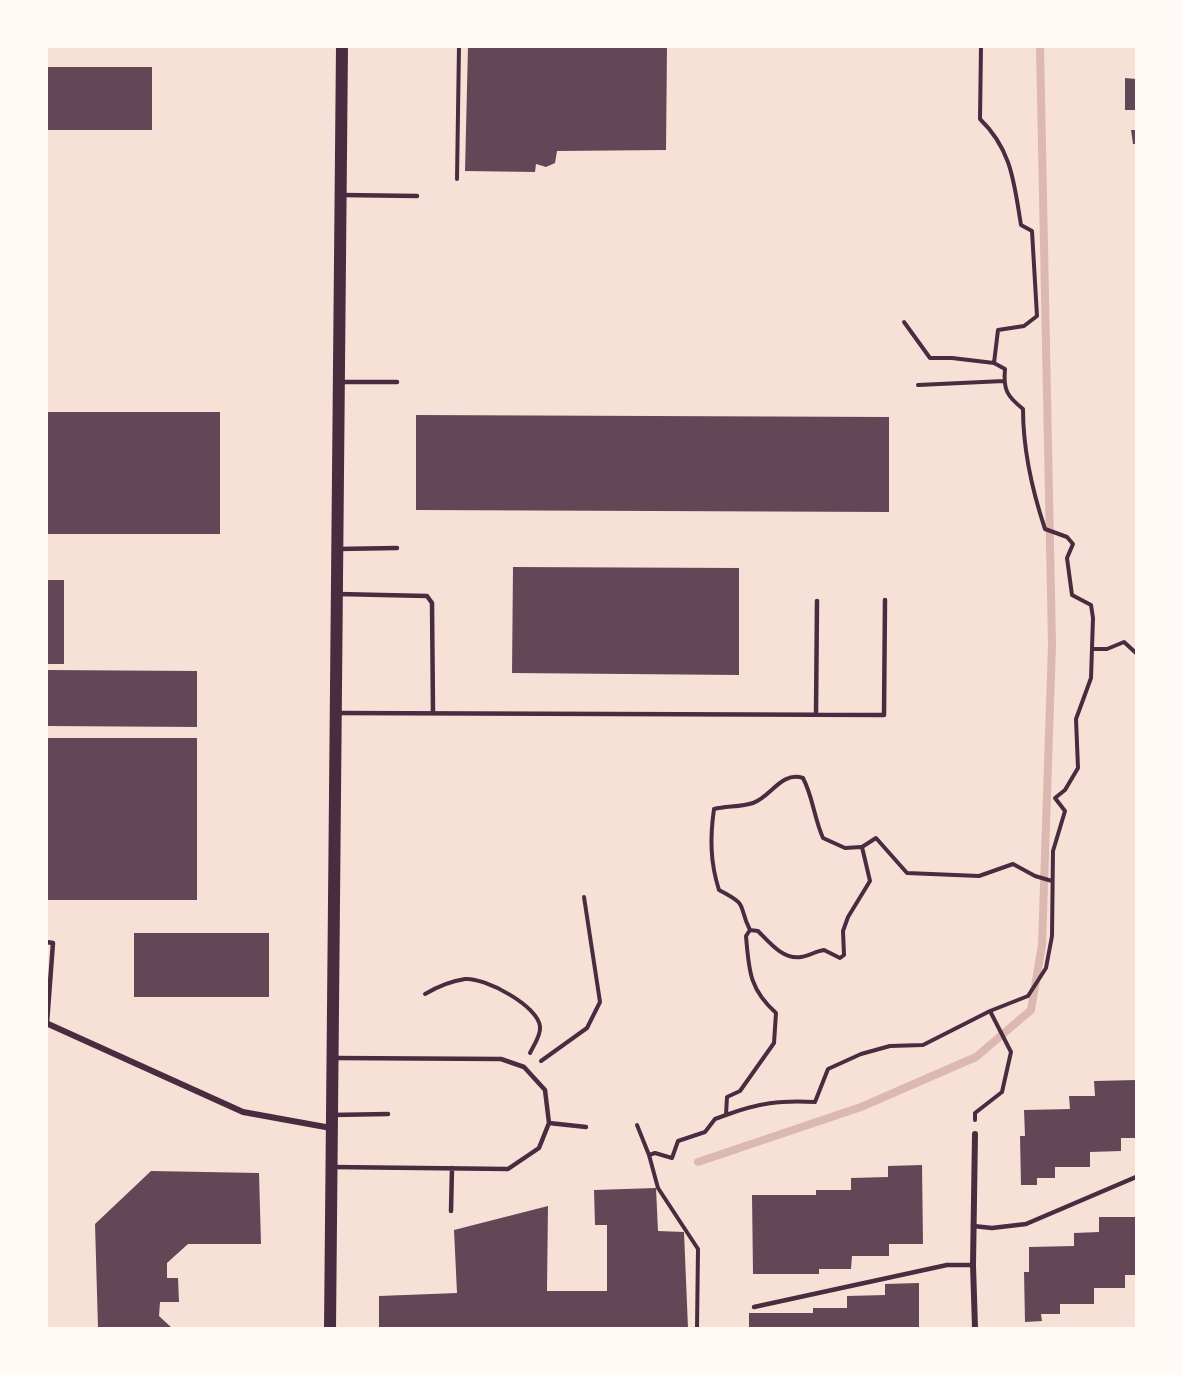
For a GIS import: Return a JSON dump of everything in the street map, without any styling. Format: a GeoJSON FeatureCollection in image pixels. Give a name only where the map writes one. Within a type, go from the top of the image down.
{"type":"FeatureCollection","features":[{"type":"Feature","properties":{"kind":"main road"},"geometry":{"type":"LineString","coordinates":[[330,1329],[342,46]]}},
{"type":"Feature","properties":{"kind":"street"},"geometry":{"type":"LineString","coordinates":[[47,1023],[243,1112],[332,1128]]}},
{"type":"Feature","properties":{"kind":"street"},"geometry":{"type":"LineString","coordinates":[[975,1134],[973,1265],[975,1329]]}},
{"type":"Feature","properties":{"kind":"lane"},"geometry":{"type":"LineString","coordinates":[[340,195],[417,196]]}},
{"type":"Feature","properties":{"kind":"lane"},"geometry":{"type":"LineString","coordinates":[[339,382],[397,382]]}},
{"type":"Feature","properties":{"kind":"lane"},"geometry":{"type":"LineString","coordinates":[[337,549],[397,548]]}},
{"type":"Feature","properties":{"kind":"lane"},"geometry":{"type":"LineString","coordinates":[[337,594],[426,596],[432,603],[433,713]]}},
{"type":"Feature","properties":{"kind":"lane"},"geometry":{"type":"LineString","coordinates":[[816,714],[817,600]]}},
{"type":"Feature","properties":{"kind":"lane"},"geometry":{"type":"LineString","coordinates":[[336,713],[884,715],[885,600]]}},
{"type":"Feature","properties":{"kind":"lane"},"geometry":{"type":"LineString","coordinates":[[46,942],[53,943],[47,1023]]}},
{"type":"Feature","properties":{"kind":"lane"},"geometry":{"type":"LineString","coordinates":[[332,1167],[508,1169],[539,1148],[549,1123],[545,1090],[524,1067],[501,1059],[333,1058]]}},
{"type":"Feature","properties":{"kind":"lane"},"geometry":{"type":"LineString","coordinates":[[332,1115],[388,1114]]}},
{"type":"Feature","properties":{"kind":"lane"},"geometry":{"type":"LineString","coordinates":[[549,1123],[586,1128]]}},
{"type":"Feature","properties":{"kind":"lane"},"geometry":{"type":"LineString","coordinates":[[451,1211],[452,1168]]}},
{"type":"Feature","properties":{"kind":"lane"},"geometry":{"type":"LineString","coordinates":[[974,1226],[992,1228],[1026,1224],[1137,1177]]}},
{"type":"Feature","properties":{"kind":"lane"},"geometry":{"type":"LineString","coordinates":[[754,1307],[947,1265],[973,1265]]}},
{"type":"Feature","properties":{"kind":"path"},"geometry":{"type":"LineString","coordinates":[[457,179],[459,46]]}},
{"type":"Feature","properties":{"kind":"path"},"geometry":{"type":"LineString","coordinates":[[981,46],[980,119],[992,131],[1003,149],[1011,168],[1021,225],[1032,231],[1037,316],[1024,326],[998,330],[994,363]]}},
{"type":"Feature","properties":{"kind":"path"},"geometry":{"type":"LineString","coordinates":[[649,1155],[655,1153],[672,1158],[678,1142],[705,1132],[715,1119],[755,1104],[815,1102],[828,1069],[861,1054],[890,1046],[922,1045],[990,1011],[1028,996],[1046,968],[1052,936],[1053,851],[1065,811],[1055,798],[1065,790],[1078,768],[1076,719],[1091,678],[1093,618],[1091,605],[1072,595],[1067,558],[1073,544],[1067,537],[1045,529],[1032,490],[1023,432],[1023,409],[1008,397],[1004,381],[1005,369],[994,363],[930,358],[904,322]]}},
{"type":"Feature","properties":{"kind":"path"},"geometry":{"type":"LineString","coordinates":[[918,385],[1004,381]]}},
{"type":"Feature","properties":{"kind":"path"},"geometry":{"type":"LineString","coordinates":[[1092,649],[1107,649],[1124,642],[1137,653]]}},
{"type":"Feature","properties":{"kind":"path"},"geometry":{"type":"LineString","coordinates":[[750,930],[743,905],[719,890],[714,876],[711,831],[714,809],[753,803],[768,794],[785,778],[796,776],[803,778],[811,792],[816,820],[823,838],[845,848],[862,847],[876,838],[907,873],[979,876],[1013,864],[1035,876],[1052,881]]}},
{"type":"Feature","properties":{"kind":"path"},"geometry":{"type":"LineString","coordinates":[[750,930],[758,931],[773,947],[785,955],[801,957],[824,950],[840,958],[844,955],[843,931],[848,917],[870,881],[862,847]]}},
{"type":"Feature","properties":{"kind":"path"},"geometry":{"type":"LineString","coordinates":[[541,1061],[587,1028],[600,1002],[584,897]]}},
{"type":"Feature","properties":{"kind":"path"},"geometry":{"type":"LineString","coordinates":[[726,1115],[727,1097],[740,1091],[774,1044],[776,1013],[758,994],[753,984],[746,936],[750,930]]}},
{"type":"Feature","properties":{"kind":"path"},"geometry":{"type":"LineString","coordinates":[[425,994],[439,986],[465,979],[480,980],[506,992],[535,1013],[541,1026],[530,1053]]}},
{"type":"Feature","properties":{"kind":"path"},"geometry":{"type":"LineString","coordinates":[[975,1134],[975,1113],[1002,1092],[1011,1052],[990,1011]]}},
{"type":"Feature","properties":{"kind":"path"},"geometry":{"type":"LineString","coordinates":[[637,1125],[649,1155],[658,1188],[698,1249],[697,1329]]}},
{"type":"Feature","properties":{"kind":"building"},"geometry":{"type":"Polygon","coordinates":[[[468,46],[667,46],[666,150],[557,151],[555,163],[546,167],[536,164],[535,172],[465,171],[468,46]]]}},
{"type":"Feature","properties":{"kind":"building"},"geometry":{"type":"Polygon","coordinates":[[[46,67],[152,67],[152,130],[46,130],[46,67]]]}},
{"type":"Feature","properties":{"kind":"building"},"geometry":{"type":"Polygon","coordinates":[[[1125,78],[1136,79],[1136,110],[1125,110],[1125,78]]]}},
{"type":"Feature","properties":{"kind":"building"},"geometry":{"type":"Polygon","coordinates":[[[1131,130],[1136,130],[1136,144],[1133,144],[1131,130]]]}},
{"type":"Feature","properties":{"kind":"building"},"geometry":{"type":"Polygon","coordinates":[[[46,412],[220,412],[220,534],[46,534],[46,412]]]}},
{"type":"Feature","properties":{"kind":"building"},"geometry":{"type":"Polygon","coordinates":[[[416,415],[889,417],[889,512],[416,510],[416,415]]]}},
{"type":"Feature","properties":{"kind":"building"},"geometry":{"type":"Polygon","coordinates":[[[513,567],[739,568],[739,675],[512,673],[513,567]]]}},
{"type":"Feature","properties":{"kind":"building"},"geometry":{"type":"Polygon","coordinates":[[[46,580],[64,580],[64,664],[46,664],[46,580]]]}},
{"type":"Feature","properties":{"kind":"building"},"geometry":{"type":"Polygon","coordinates":[[[46,670],[197,671],[197,727],[46,726],[46,670]]]}},
{"type":"Feature","properties":{"kind":"building"},"geometry":{"type":"Polygon","coordinates":[[[46,738],[197,738],[197,900],[46,900],[46,738]]]}},
{"type":"Feature","properties":{"kind":"building"},"geometry":{"type":"Polygon","coordinates":[[[134,933],[269,933],[269,997],[134,997],[134,933]]]}},
{"type":"Feature","properties":{"kind":"building"},"geometry":{"type":"Polygon","coordinates":[[[1136,1080],[1136,1138],[1121,1138],[1121,1151],[1090,1152],[1090,1167],[1055,1167],[1055,1178],[1037,1178],[1037,1185],[1021,1185],[1020,1136],[1025,1136],[1024,1110],[1070,1109],[1069,1096],[1095,1096],[1094,1081],[1136,1080]]]}},
{"type":"Feature","properties":{"kind":"building"},"geometry":{"type":"Polygon","coordinates":[[[922,1165],[923,1244],[889,1244],[889,1256],[852,1256],[851,1269],[819,1269],[819,1274],[753,1274],[752,1195],[816,1195],[816,1190],[851,1190],[851,1178],[888,1177],[888,1166],[922,1165]]]}},
{"type":"Feature","properties":{"kind":"building"},"geometry":{"type":"Polygon","coordinates":[[[151,1171],[259,1173],[261,1244],[188,1244],[167,1263],[167,1278],[178,1278],[179,1302],[160,1302],[159,1316],[172,1328],[98,1328],[95,1224],[151,1171]]]}},
{"type":"Feature","properties":{"kind":"building"},"geometry":{"type":"Polygon","coordinates":[[[656,1188],[658,1231],[684,1232],[688,1328],[379,1328],[379,1296],[457,1293],[454,1230],[548,1206],[547,1291],[607,1291],[607,1225],[595,1225],[594,1190],[656,1188]]]}},
{"type":"Feature","properties":{"kind":"building"},"geometry":{"type":"Polygon","coordinates":[[[1099,1217],[1136,1217],[1136,1275],[1125,1275],[1125,1288],[1094,1288],[1094,1304],[1060,1304],[1060,1314],[1041,1314],[1042,1321],[1025,1322],[1024,1272],[1029,1272],[1029,1247],[1074,1246],[1074,1233],[1099,1232],[1099,1217]]]}},
{"type":"Feature","properties":{"kind":"building"},"geometry":{"type":"Polygon","coordinates":[[[919,1283],[919,1328],[749,1328],[749,1313],[813,1313],[813,1308],[847,1308],[847,1296],[885,1295],[885,1284],[919,1283]]]}},
{"type":"Feature","properties":{"kind":"waterway"},"geometry":{"type":"LineString","coordinates":[[698,1162],[861,1107],[976,1057],[1031,1010],[1042,945],[1052,644],[1040,46]]}}]}
